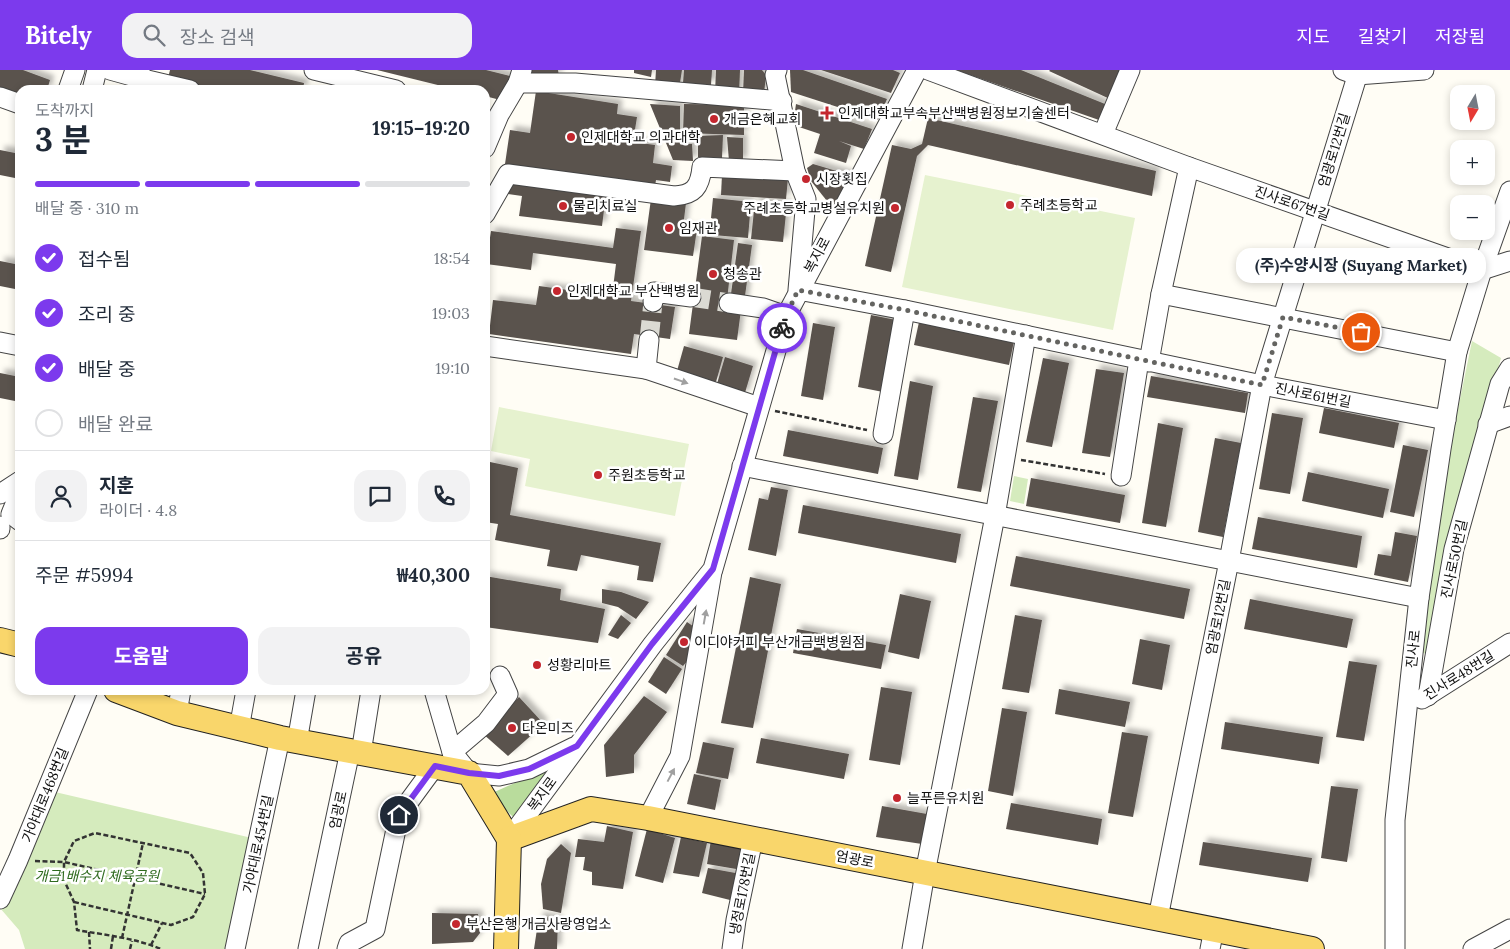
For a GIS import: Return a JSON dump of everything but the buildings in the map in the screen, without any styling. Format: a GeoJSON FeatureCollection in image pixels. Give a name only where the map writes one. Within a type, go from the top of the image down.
{"type":"FeatureCollection","features":[{"type":"Feature","properties":{"kind":"main road"},"geometry":{"type":"LineString","coordinates":[[0,640],[15,644]]}},
{"type":"Feature","properties":{"kind":"main road"},"geometry":{"type":"LineString","coordinates":[[129,695],[177,713],[239,729],[356,752],[443,759],[469,773],[509,839],[506,949]]}},
{"type":"Feature","properties":{"kind":"main road","name":"엄광로"},"geometry":{"type":"LineString","coordinates":[[509,839],[591,809],[648,818],[1158,918],[1212,939],[1312,949]]}},
{"type":"Feature","properties":{"kind":"street"},"geometry":{"type":"LineString","coordinates":[[69,85],[75,70]]}},
{"type":"Feature","properties":{"kind":"street"},"geometry":{"type":"LineString","coordinates":[[93,85],[97,70]]}},
{"type":"Feature","properties":{"kind":"street"},"geometry":{"type":"LineString","coordinates":[[110,70],[139,74],[174,85]]}},
{"type":"Feature","properties":{"kind":"street"},"geometry":{"type":"LineString","coordinates":[[314,70],[376,85]]}},
{"type":"Feature","properties":{"kind":"street","name":"복지로"},"geometry":{"type":"LineString","coordinates":[[509,839],[652,644],[713,569],[786,316],[798,290],[917,70]]}},
{"type":"Feature","properties":{"kind":"street","name":"진사로67번길"},"geometry":{"type":"LineString","coordinates":[[928,70],[1189,166],[1482,270]]}},
{"type":"Feature","properties":{"kind":"street"},"geometry":{"type":"LineString","coordinates":[[1102,134],[1130,70]]}},
{"type":"Feature","properties":{"kind":"street"},"geometry":{"type":"LineString","coordinates":[[1353,72],[1424,70]]}},
{"type":"Feature","properties":{"kind":"street"},"geometry":{"type":"LineString","coordinates":[[775,72],[796,171],[806,199],[798,290]]}},
{"type":"Feature","properties":{"kind":"street","name":"엄광로12번길"},"geometry":{"type":"LineString","coordinates":[[1158,918],[1262,385],[1315,211],[1353,72]]}},
{"type":"Feature","properties":{"kind":"street"},"geometry":{"type":"LineString","coordinates":[[492,113],[520,77],[782,101]]}},
{"type":"Feature","properties":{"kind":"street"},"geometry":{"type":"LineString","coordinates":[[0,97],[15,102]]}},
{"type":"Feature","properties":{"kind":"street"},"geometry":{"type":"LineString","coordinates":[[1121,476],[1144,361],[1189,166]]}},
{"type":"Feature","properties":{"kind":"street"},"geometry":{"type":"LineString","coordinates":[[490,205],[508,174],[674,196],[685,195],[695,189],[700,180],[702,168],[796,171]]}},
{"type":"Feature","properties":{"kind":"street","name":"진사로"},"geometry":{"type":"LineString","coordinates":[[1395,949],[1395,820],[1418,598],[1457,352],[1482,270],[1510,192]]}},
{"type":"Feature","properties":{"kind":"street"},"geometry":{"type":"LineString","coordinates":[[1482,270],[1510,261]]}},
{"type":"Feature","properties":{"kind":"street","name":"진사로61번길"},"geometry":{"type":"LineString","coordinates":[[798,290],[905,310],[1262,385],[1446,420]]}},
{"type":"Feature","properties":{"kind":"street"},"geometry":{"type":"LineString","coordinates":[[653,302],[654,292],[691,297]]}},
{"type":"Feature","properties":{"kind":"street"},"geometry":{"type":"LineString","coordinates":[[1161,294],[1457,352]]}},
{"type":"Feature","properties":{"kind":"street"},"geometry":{"type":"LineString","coordinates":[[729,303],[763,308],[786,316]]}},
{"type":"Feature","properties":{"kind":"street"},"geometry":{"type":"LineString","coordinates":[[883,434],[905,310]]}},
{"type":"Feature","properties":{"kind":"street"},"geometry":{"type":"LineString","coordinates":[[912,949],[1005,457],[1026,335]]}},
{"type":"Feature","properties":{"kind":"street"},"geometry":{"type":"LineString","coordinates":[[646,369],[649,340]]}},
{"type":"Feature","properties":{"kind":"street"},"geometry":{"type":"LineString","coordinates":[[0,342],[15,345]]}},
{"type":"Feature","properties":{"kind":"street"},"geometry":{"type":"LineString","coordinates":[[490,347],[646,369],[759,407]]}},
{"type":"Feature","properties":{"kind":"street","name":"진사로50번길"},"geometry":{"type":"LineString","coordinates":[[1428,696],[1454,549],[1500,384],[1510,368]]}},
{"type":"Feature","properties":{"kind":"street"},"geometry":{"type":"LineString","coordinates":[[1488,424],[1510,416]]}},
{"type":"Feature","properties":{"kind":"street"},"geometry":{"type":"LineString","coordinates":[[742,466],[1418,598]]}},
{"type":"Feature","properties":{"kind":"street"},"geometry":{"type":"LineString","coordinates":[[0,494],[15,484]]}},
{"type":"Feature","properties":{"kind":"street"},"geometry":{"type":"LineString","coordinates":[[8,520],[15,504]]}},
{"type":"Feature","properties":{"kind":"street"},"geometry":{"type":"LineString","coordinates":[[648,818],[680,756],[713,569]]}},
{"type":"Feature","properties":{"kind":"street","name":"진사로48번길"},"geometry":{"type":"LineString","coordinates":[[1408,705],[1428,696],[1510,643]]}},
{"type":"Feature","properties":{"kind":"street"},"geometry":{"type":"LineString","coordinates":[[348,949],[349,943],[375,929],[399,815],[443,759],[486,723],[508,694],[500,676]]}},
{"type":"Feature","properties":{"kind":"street","name":"가야대로468번길"},"geometry":{"type":"LineString","coordinates":[[0,898],[18,860],[86,695]]}},
{"type":"Feature","properties":{"kind":"street"},"geometry":{"type":"LineString","coordinates":[[177,713],[180,695]]}},
{"type":"Feature","properties":{"kind":"street"},"geometry":{"type":"LineString","coordinates":[[239,729],[245,695]]}},
{"type":"Feature","properties":{"kind":"street"},"geometry":{"type":"LineString","coordinates":[[289,740],[304,695]]}},
{"type":"Feature","properties":{"kind":"street","name":"엄광로"},"geometry":{"type":"LineString","coordinates":[[308,949],[325,868],[370,695]]}},
{"type":"Feature","properties":{"kind":"street"},"geometry":{"type":"LineString","coordinates":[[435,695],[443,759]]}},
{"type":"Feature","properties":{"kind":"street","name":"가야대로454번길"},"geometry":{"type":"LineString","coordinates":[[235,949],[289,740]]}},
{"type":"Feature","properties":{"kind":"street"},"geometry":{"type":"LineString","coordinates":[[469,773],[499,776],[529,769],[577,746]]}},
{"type":"Feature","properties":{"kind":"street","name":"냉정로178번길"},"geometry":{"type":"LineString","coordinates":[[732,949],[736,920],[753,839]]}},
{"type":"Feature","properties":{"kind":"street"},"geometry":{"type":"LineString","coordinates":[[1473,949],[1510,929]]}},
{"type":"Feature","properties":{"kind":"street"},"geometry":{"type":"LineString","coordinates":[[501,949],[506,949]]}},
{"type":"Feature","properties":{"kind":"path"},"geometry":{"type":"LineString","coordinates":[[759,407],[883,434]]}},
{"type":"Feature","properties":{"kind":"path"},"geometry":{"type":"LineString","coordinates":[[1005,457],[1121,476]]}},
{"type":"Feature","properties":{"kind":"path"},"geometry":{"type":"LineString","coordinates":[[74,902],[171,925],[193,917],[204,894],[203,873],[190,853],[95,833],[74,841],[64,862],[64,880],[74,902],[76,930],[132,940],[161,949]]}},
{"type":"Feature","properties":{"kind":"path"},"geometry":{"type":"LineString","coordinates":[[122,938],[142,843]]}},
{"type":"Feature","properties":{"kind":"path"},"geometry":{"type":"LineString","coordinates":[[18,860],[64,862],[204,894]]}},
{"type":"Feature","properties":{"kind":"path"},"geometry":{"type":"LineString","coordinates":[[151,945],[162,923]]}},
{"type":"Feature","properties":{"kind":"path"},"geometry":{"type":"LineString","coordinates":[[89,932],[90,949]]}},
{"type":"Feature","properties":{"kind":"path"},"geometry":{"type":"LineString","coordinates":[[111,949],[113,936]]}},
{"type":"Feature","properties":{"kind":"path"},"geometry":{"type":"LineString","coordinates":[[130,949],[132,940]]}},
{"type":"Feature","properties":{"kind":"green space"},"geometry":{"type":"Polygon","coordinates":[[[925,175],[1135,218],[1113,330],[902,287],[925,175]]]}},
{"type":"Feature","properties":{"kind":"green space"},"geometry":{"type":"Polygon","coordinates":[[[1472,341],[1501,358],[1451,547],[1430,655],[1420,652],[1454,428],[1472,341]]]}},
{"type":"Feature","properties":{"kind":"green space"},"geometry":{"type":"Polygon","coordinates":[[[499,407],[689,444],[675,516],[525,486],[530,459],[491,451],[499,407]]]}},
{"type":"Feature","properties":{"kind":"green space"},"geometry":{"type":"Polygon","coordinates":[[[1014,476],[1028,479],[1024,504],[1010,501],[1014,476]]]}},
{"type":"Feature","properties":{"kind":"green space"},"geometry":{"type":"Polygon","coordinates":[[[562,762],[514,818],[490,794],[562,762]]]}},
{"type":"Feature","properties":{"kind":"green space","name":"개금1배수지 체육공원"},"geometry":{"type":"Polygon","coordinates":[[[55,792],[252,838],[227,949],[25,949],[19,930],[0,908],[55,792]]]}},
{"type":"Feature","properties":{"kind":"tunnel"},"geometry":{"type":"LineString","coordinates":[[691,297],[729,303]]}},
{"type":"Feature","properties":{"kind":"tunnel"},"geometry":{"type":"LineString","coordinates":[[649,340],[653,302]]}},
{"type":"Feature","properties":{"kind":"way so far"},"geometry":{"type":"LineString","coordinates":[[782,328],[798,290],[905,310],[1262,385],[1283,317],[1361,332]]}},
{"type":"Feature","properties":{"kind":"place","name":"인제대학교부속부산백병원정보기술센터"},"geometry":{"type":"Point","coordinates":[827,113]}},
{"type":"Feature","properties":{"kind":"place","name":"개금은혜교회"},"geometry":{"type":"Point","coordinates":[714,119]}},
{"type":"Feature","properties":{"kind":"place","name":"인제대학교 의과대학"},"geometry":{"type":"Point","coordinates":[571,137]}},
{"type":"Feature","properties":{"kind":"place","name":"시장횟집"},"geometry":{"type":"Point","coordinates":[806,179]}},
{"type":"Feature","properties":{"kind":"place","name":"주례초등학교"},"geometry":{"type":"Point","coordinates":[1010,205]}},
{"type":"Feature","properties":{"kind":"place","name":"물리치료실"},"geometry":{"type":"Point","coordinates":[563,206]}},
{"type":"Feature","properties":{"kind":"place","name":"주례초등학교병설유치원"},"geometry":{"type":"Point","coordinates":[895,208]}},
{"type":"Feature","properties":{"kind":"place","name":"임재관"},"geometry":{"type":"Point","coordinates":[669,228]}},
{"type":"Feature","properties":{"kind":"place","name":"청송관"},"geometry":{"type":"Point","coordinates":[713,274]}},
{"type":"Feature","properties":{"kind":"place","name":"인제대학교 부산백병원"},"geometry":{"type":"Point","coordinates":[557,291]}},
{"type":"Feature","properties":{"kind":"place","name":"(주)수양시장 (Suyang Market)"},"geometry":{"type":"Point","coordinates":[1361,332]}},
{"type":"Feature","properties":{"kind":"place","name":"주원초등학교"},"geometry":{"type":"Point","coordinates":[598,475]}},
{"type":"Feature","properties":{"kind":"place","name":"이디야커피 부산개금백병원점"},"geometry":{"type":"Point","coordinates":[684,642]}},
{"type":"Feature","properties":{"kind":"place","name":"성황리마트"},"geometry":{"type":"Point","coordinates":[537,665]}},
{"type":"Feature","properties":{"kind":"place","name":"다온미즈"},"geometry":{"type":"Point","coordinates":[512,728]}},
{"type":"Feature","properties":{"kind":"place","name":"늘푸른유치원"},"geometry":{"type":"Point","coordinates":[897,798]}},
{"type":"Feature","properties":{"kind":"place","name":"부산은행 개금사랑영업소"},"geometry":{"type":"Point","coordinates":[456,924]}},
{"type":"Feature","properties":{"kind":"route"},"geometry":{"type":"LineString","coordinates":[[399,815],[435,766],[469,773],[499,776],[529,769],[577,746],[652,644],[713,569],[782,328]]}}]}
